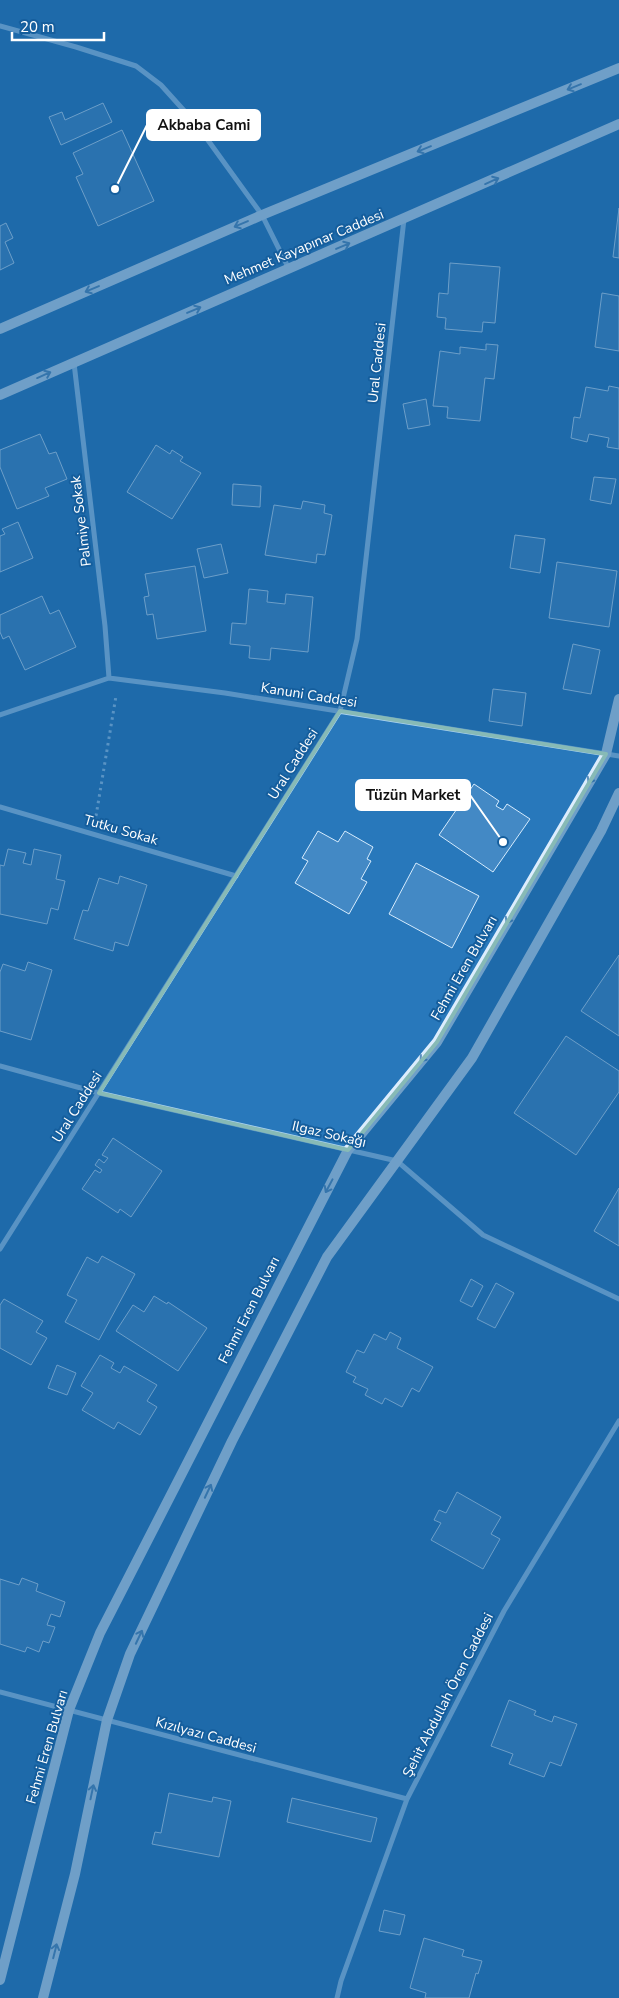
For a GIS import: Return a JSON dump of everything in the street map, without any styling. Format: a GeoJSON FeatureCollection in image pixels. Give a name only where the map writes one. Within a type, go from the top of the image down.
{"type":"FeatureCollection","features":[{"type":"Feature","properties":{"kind":"street"},"geometry":{"type":"LineString","coordinates":[[0,26],[136,66],[161,84],[197,125],[262,215],[289,269]]}},
{"type":"Feature","properties":{"kind":"street"},"geometry":{"type":"LineString","coordinates":[[0,328],[262,215],[619,68]]}},
{"type":"Feature","properties":{"kind":"street","name":"Mehmet Kayapınar Caddesi"},"geometry":{"type":"LineString","coordinates":[[0,395],[74,361],[404,220],[619,124]]}},
{"type":"Feature","properties":{"kind":"street","name":"Ural Caddesi"},"geometry":{"type":"LineString","coordinates":[[0,1249],[340,711],[357,638],[404,220]]}},
{"type":"Feature","properties":{"kind":"street","name":"Palmiye Sokak"},"geometry":{"type":"LineString","coordinates":[[74,361],[105,626],[109,678]]}},
{"type":"Feature","properties":{"kind":"street"},"geometry":{"type":"LineString","coordinates":[[0,715],[109,678]]}},
{"type":"Feature","properties":{"kind":"street","name":"Kanuni Caddesi"},"geometry":{"type":"LineString","coordinates":[[109,678],[225,693],[619,756]]}},
{"type":"Feature","properties":{"kind":"street","name":"Fehmi Eren Bulvarı"},"geometry":{"type":"LineString","coordinates":[[0,1980],[69,1710],[100,1633],[348,1150],[436,1042],[606,754],[619,699]]}},
{"type":"Feature","properties":{"kind":"street"},"geometry":{"type":"LineString","coordinates":[[43,1998],[75,1874],[107,1720],[130,1654],[232,1441],[327,1257],[472,1058],[601,831],[619,793]]}},
{"type":"Feature","properties":{"kind":"street","name":"Tutku Sokak"},"geometry":{"type":"LineString","coordinates":[[0,807],[236,876]]}},
{"type":"Feature","properties":{"kind":"street","name":"Ilgaz Sokağı"},"geometry":{"type":"LineString","coordinates":[[0,1066],[99,1093],[397,1161],[483,1236],[619,1300]]}},
{"type":"Feature","properties":{"kind":"street","name":"Şehit Abdullah Ören Caddesi"},"geometry":{"type":"LineString","coordinates":[[337,1998],[341,1981],[407,1799],[504,1611],[619,1421]]}},
{"type":"Feature","properties":{"kind":"street","name":"Kızılyazı Caddesi"},"geometry":{"type":"LineString","coordinates":[[0,1692],[407,1799]]}},
{"type":"Feature","properties":{"kind":"path"},"geometry":{"type":"LineString","coordinates":[[93,834],[119,680]]}},
{"type":"Feature","properties":{"kind":"highlighted area"},"geometry":{"type":"Polygon","coordinates":[[[340,711],[606,754],[437,1042],[348,1150],[99,1093],[340,711]]]}},
{"type":"Feature","properties":{"kind":"shaded area"},"geometry":{"type":"Polygon","coordinates":[[[0,0],[619,0],[619,1998],[0,1998],[0,0]]]}},
{"type":"Feature","properties":{"kind":"building"},"geometry":{"type":"Polygon","coordinates":[[[103,103],[112,122],[61,145],[49,117],[62,112],[65,120],[103,103]]]}},
{"type":"Feature","properties":{"kind":"building"},"geometry":{"type":"Polygon","coordinates":[[[122,130],[154,201],[98,226],[76,177],[83,174],[73,153],[122,130]]]}},
{"type":"Feature","properties":{"kind":"building"},"geometry":{"type":"Polygon","coordinates":[[[619,208],[619,258],[613,257],[619,208]]]}},
{"type":"Feature","properties":{"kind":"building"},"geometry":{"type":"Polygon","coordinates":[[[6,223],[13,238],[5,242],[14,263],[0,270],[0,226],[6,223]]]}},
{"type":"Feature","properties":{"kind":"building"},"geometry":{"type":"Polygon","coordinates":[[[450,263],[500,267],[495,323],[483,322],[482,332],[445,329],[446,318],[437,317],[439,293],[448,294],[450,263]]]}},
{"type":"Feature","properties":{"kind":"building"},"geometry":{"type":"Polygon","coordinates":[[[602,293],[619,296],[619,351],[595,347],[602,293]]]}},
{"type":"Feature","properties":{"kind":"building"},"geometry":{"type":"Polygon","coordinates":[[[486,344],[498,345],[494,379],[485,378],[480,421],[447,418],[448,407],[433,406],[440,351],[460,354],[460,347],[486,350],[486,344]]]}},
{"type":"Feature","properties":{"kind":"building"},"geometry":{"type":"Polygon","coordinates":[[[609,386],[619,388],[619,449],[607,447],[609,438],[589,434],[587,442],[571,438],[574,417],[580,418],[586,387],[608,391],[609,386]]]}},
{"type":"Feature","properties":{"kind":"building"},"geometry":{"type":"Polygon","coordinates":[[[426,399],[430,425],[408,429],[403,404],[426,399]]]}},
{"type":"Feature","properties":{"kind":"building"},"geometry":{"type":"Polygon","coordinates":[[[40,434],[49,454],[56,452],[67,479],[45,488],[49,496],[17,509],[0,467],[0,450],[40,434]]]}},
{"type":"Feature","properties":{"kind":"building"},"geometry":{"type":"Polygon","coordinates":[[[156,445],[170,454],[172,450],[183,457],[180,461],[201,473],[172,519],[127,492],[156,445]]]}},
{"type":"Feature","properties":{"kind":"building"},"geometry":{"type":"Polygon","coordinates":[[[594,477],[616,479],[611,504],[590,500],[594,477]]]}},
{"type":"Feature","properties":{"kind":"building"},"geometry":{"type":"Polygon","coordinates":[[[233,484],[261,486],[260,507],[232,505],[233,484]]]}},
{"type":"Feature","properties":{"kind":"building"},"geometry":{"type":"Polygon","coordinates":[[[303,501],[325,505],[324,513],[332,515],[325,555],[317,554],[316,563],[265,555],[274,505],[301,509],[303,501]]]}},
{"type":"Feature","properties":{"kind":"building"},"geometry":{"type":"Polygon","coordinates":[[[18,522],[33,558],[0,572],[0,536],[5,534],[2,529],[18,522]]]}},
{"type":"Feature","properties":{"kind":"building"},"geometry":{"type":"Polygon","coordinates":[[[515,535],[545,539],[540,573],[510,568],[515,535]]]}},
{"type":"Feature","properties":{"kind":"building"},"geometry":{"type":"Polygon","coordinates":[[[221,544],[228,573],[204,578],[197,549],[221,544]]]}},
{"type":"Feature","properties":{"kind":"building"},"geometry":{"type":"Polygon","coordinates":[[[557,562],[617,571],[609,627],[549,618],[557,562]]]}},
{"type":"Feature","properties":{"kind":"building"},"geometry":{"type":"Polygon","coordinates":[[[195,566],[206,631],[157,639],[153,614],[147,615],[144,597],[149,596],[145,574],[195,566]]]}},
{"type":"Feature","properties":{"kind":"building"},"geometry":{"type":"Polygon","coordinates":[[[249,589],[268,591],[267,602],[285,604],[286,594],[313,597],[308,652],[271,648],[270,660],[249,658],[250,646],[230,644],[232,623],[246,624],[249,589]]]}},
{"type":"Feature","properties":{"kind":"building"},"geometry":{"type":"Polygon","coordinates":[[[42,596],[50,614],[59,610],[76,647],[25,670],[9,636],[3,639],[0,632],[0,615],[42,596]]]}},
{"type":"Feature","properties":{"kind":"building"},"geometry":{"type":"Polygon","coordinates":[[[573,644],[600,650],[591,694],[563,689],[573,644]]]}},
{"type":"Feature","properties":{"kind":"building"},"geometry":{"type":"Polygon","coordinates":[[[493,689],[526,693],[522,726],[489,721],[493,689]]]}},
{"type":"Feature","properties":{"kind":"building"},"geometry":{"type":"Polygon","coordinates":[[[474,784],[499,801],[496,806],[503,810],[507,804],[530,819],[493,872],[439,835],[474,784]]]}},
{"type":"Feature","properties":{"kind":"building"},"geometry":{"type":"Polygon","coordinates":[[[318,831],[338,842],[345,831],[373,847],[367,859],[371,861],[361,879],[367,882],[349,914],[295,883],[308,861],[302,858],[318,831]]]}},
{"type":"Feature","properties":{"kind":"building"},"geometry":{"type":"Polygon","coordinates":[[[8,849],[26,853],[23,863],[31,865],[34,849],[61,855],[56,879],[65,881],[58,910],[51,908],[47,924],[0,914],[0,865],[4,866],[8,849]]]}},
{"type":"Feature","properties":{"kind":"building"},"geometry":{"type":"Polygon","coordinates":[[[416,863],[479,896],[452,948],[389,914],[416,863]]]}},
{"type":"Feature","properties":{"kind":"building"},"geometry":{"type":"Polygon","coordinates":[[[120,876],[147,885],[128,946],[115,942],[113,951],[74,939],[83,910],[88,911],[99,878],[118,884],[120,876]]]}},
{"type":"Feature","properties":{"kind":"building"},"geometry":{"type":"Polygon","coordinates":[[[619,955],[619,1036],[581,1011],[619,955]]]}},
{"type":"Feature","properties":{"kind":"building"},"geometry":{"type":"Polygon","coordinates":[[[28,962],[52,970],[31,1040],[0,1031],[0,972],[3,964],[25,971],[28,962]]]}},
{"type":"Feature","properties":{"kind":"building"},"geometry":{"type":"Polygon","coordinates":[[[566,1036],[619,1071],[619,1092],[576,1155],[514,1113],[566,1036]]]}},
{"type":"Feature","properties":{"kind":"building"},"geometry":{"type":"Polygon","coordinates":[[[113,1138],[162,1171],[131,1217],[120,1209],[118,1213],[82,1189],[95,1170],[100,1173],[102,1170],[95,1165],[99,1159],[104,1163],[108,1158],[102,1155],[113,1138]]]}},
{"type":"Feature","properties":{"kind":"building"},"geometry":{"type":"Polygon","coordinates":[[[619,1188],[619,1246],[594,1231],[619,1188]]]}},
{"type":"Feature","properties":{"kind":"building"},"geometry":{"type":"Polygon","coordinates":[[[102,1256],[135,1274],[99,1340],[65,1322],[77,1300],[67,1295],[87,1257],[98,1263],[102,1256]]]}},
{"type":"Feature","properties":{"kind":"building"},"geometry":{"type":"Polygon","coordinates":[[[471,1279],[483,1286],[472,1307],[460,1301],[471,1279]]]}},
{"type":"Feature","properties":{"kind":"building"},"geometry":{"type":"Polygon","coordinates":[[[496,1283],[514,1293],[495,1328],[477,1319],[496,1283]]]}},
{"type":"Feature","properties":{"kind":"building"},"geometry":{"type":"Polygon","coordinates":[[[154,1296],[167,1304],[168,1302],[207,1328],[178,1371],[116,1331],[133,1305],[144,1312],[154,1296]]]}},
{"type":"Feature","properties":{"kind":"building"},"geometry":{"type":"Polygon","coordinates":[[[4,1299],[43,1321],[36,1332],[47,1338],[31,1365],[0,1348],[0,1305],[4,1299]]]}},
{"type":"Feature","properties":{"kind":"building"},"geometry":{"type":"Polygon","coordinates":[[[390,1332],[401,1338],[397,1348],[433,1367],[419,1392],[412,1388],[402,1407],[385,1398],[382,1404],[365,1395],[368,1389],[353,1382],[356,1377],[346,1372],[357,1350],[364,1353],[374,1334],[386,1340],[390,1332]]]}},
{"type":"Feature","properties":{"kind":"building"},"geometry":{"type":"Polygon","coordinates":[[[100,1355],[114,1363],[111,1368],[120,1373],[124,1366],[157,1385],[147,1401],[157,1407],[140,1435],[118,1422],[114,1429],[82,1410],[93,1393],[81,1386],[100,1355]]]}},
{"type":"Feature","properties":{"kind":"building"},"geometry":{"type":"Polygon","coordinates":[[[57,1365],[76,1373],[67,1395],[48,1388],[57,1365]]]}},
{"type":"Feature","properties":{"kind":"building"},"geometry":{"type":"Polygon","coordinates":[[[457,1492],[501,1517],[491,1534],[500,1539],[483,1569],[431,1540],[441,1523],[434,1520],[439,1510],[446,1513],[457,1492]]]}},
{"type":"Feature","properties":{"kind":"building"},"geometry":{"type":"Polygon","coordinates":[[[22,1578],[38,1584],[36,1591],[65,1602],[60,1617],[51,1614],[47,1625],[55,1627],[49,1643],[43,1641],[39,1652],[27,1647],[25,1652],[0,1644],[0,1579],[19,1585],[22,1578]]]}},
{"type":"Feature","properties":{"kind":"building"},"geometry":{"type":"Polygon","coordinates":[[[509,1700],[536,1711],[534,1715],[552,1722],[554,1716],[577,1724],[561,1766],[550,1762],[544,1777],[509,1764],[513,1754],[491,1746],[509,1700]]]}},
{"type":"Feature","properties":{"kind":"building"},"geometry":{"type":"Polygon","coordinates":[[[169,1793],[212,1802],[213,1797],[231,1801],[219,1857],[152,1844],[155,1832],[161,1833],[169,1793]]]}},
{"type":"Feature","properties":{"kind":"building"},"geometry":{"type":"Polygon","coordinates":[[[292,1798],[377,1818],[371,1842],[287,1822],[292,1798]]]}},
{"type":"Feature","properties":{"kind":"building"},"geometry":{"type":"Polygon","coordinates":[[[384,1910],[405,1915],[400,1935],[379,1931],[384,1910]]]}},
{"type":"Feature","properties":{"kind":"building"},"geometry":{"type":"Polygon","coordinates":[[[424,1938],[464,1950],[462,1956],[482,1961],[478,1974],[476,1973],[469,1998],[425,1998],[426,1993],[410,1988],[424,1938]]]}},
{"type":"Feature","properties":{"kind":"place","name":"Akbaba Cami"},"geometry":{"type":"Point","coordinates":[115,189]}},
{"type":"Feature","properties":{"kind":"place","name":"Tüzün Market"},"geometry":{"type":"Point","coordinates":[503,842]}}]}
